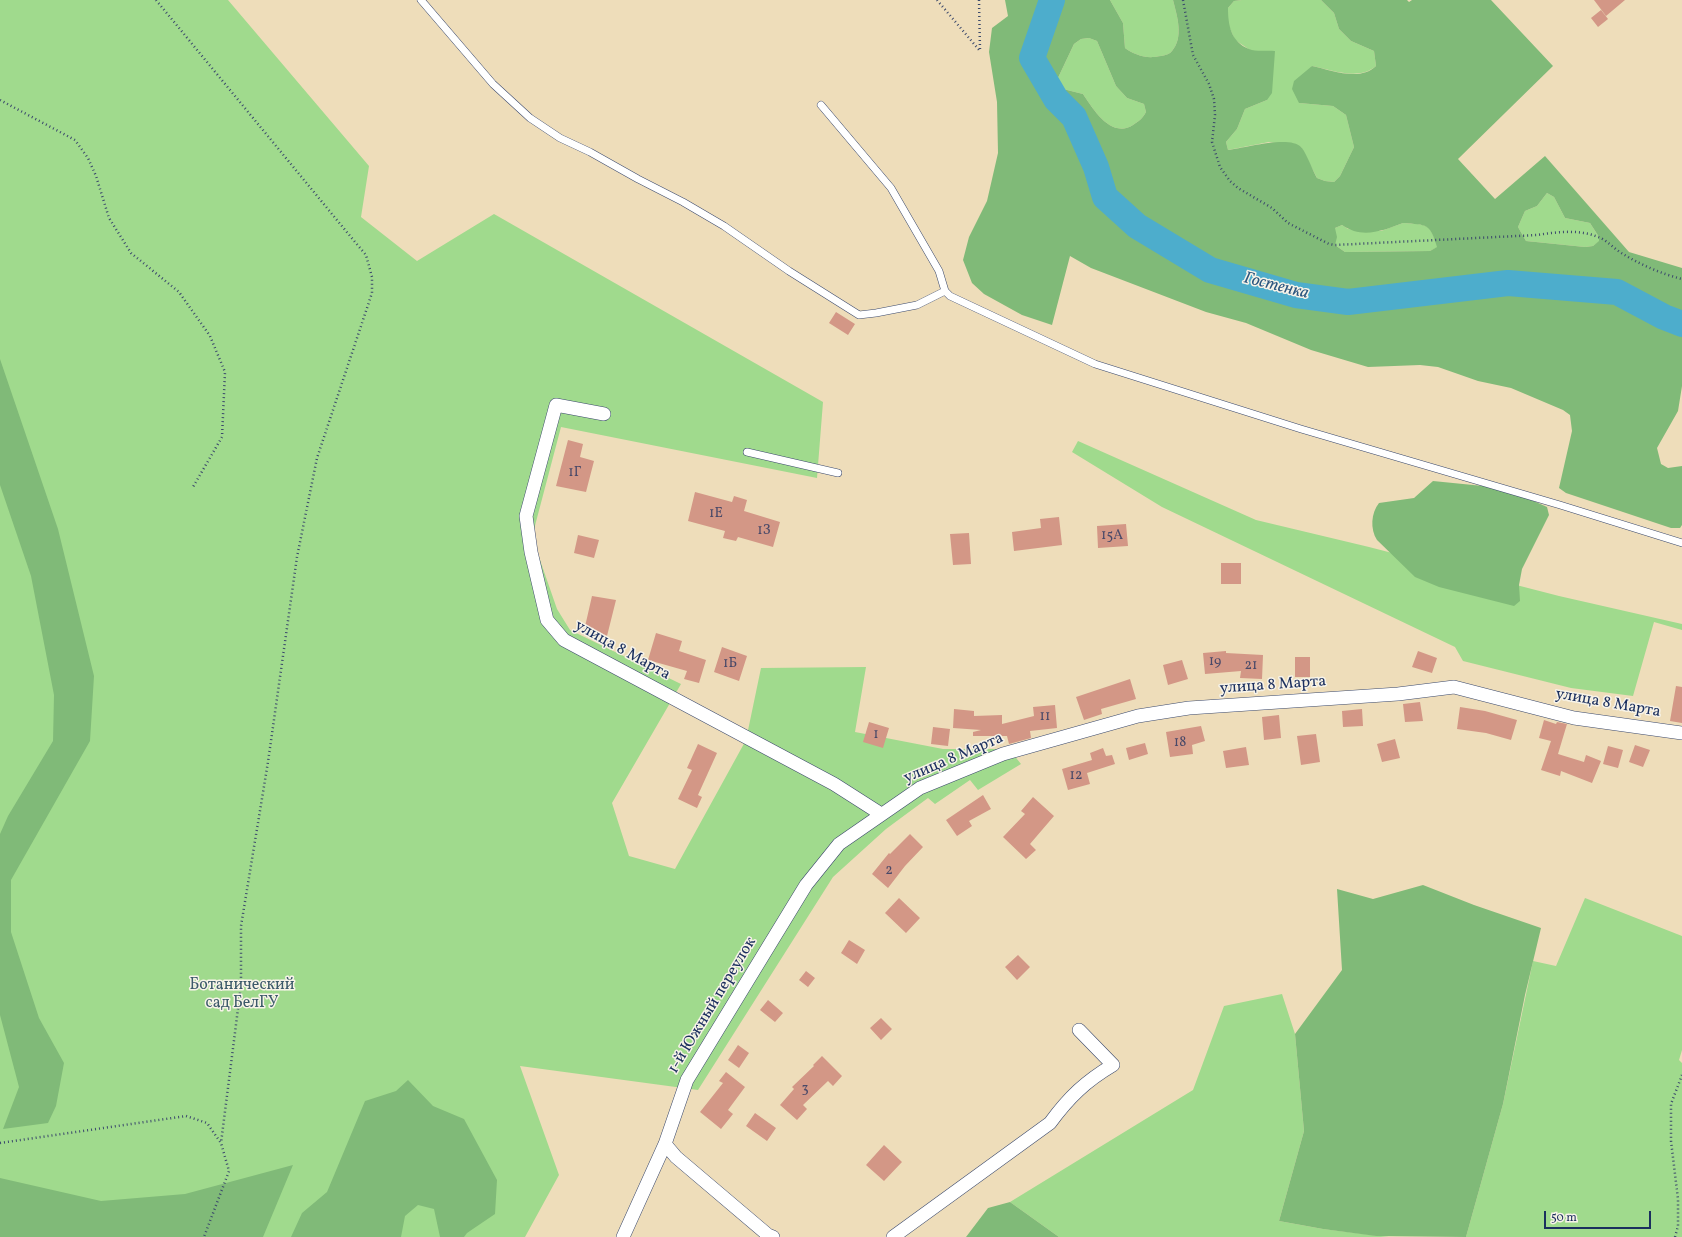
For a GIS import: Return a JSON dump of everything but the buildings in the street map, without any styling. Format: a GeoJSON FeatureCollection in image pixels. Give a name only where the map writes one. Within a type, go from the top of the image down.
{"type":"FeatureCollection","features":[{"type":"Feature","properties":{"kind":"street","name":"улица 8 Марта"},"geometry":{"type":"LineString","coordinates":[[604,414],[556,405],[526,516],[531,552],[547,620],[564,640],[834,784],[880,814]]}},
{"type":"Feature","properties":{"kind":"street","name":"улица 8 Марта"},"geometry":{"type":"LineString","coordinates":[[806,885],[839,844],[880,814],[920,788],[1003,754],[1138,716],[1189,708],[1398,694],[1454,686],[1574,718],[1682,733]]}},
{"type":"Feature","properties":{"kind":"street","name":"1-й Южный переулок"},"geometry":{"type":"LineString","coordinates":[[623,1237],[665,1144],[687,1080],[806,885]]}},
{"type":"Feature","properties":{"kind":"street"},"geometry":{"type":"LineString","coordinates":[[893,1237],[1050,1123],[1064,1104],[1092,1077],[1113,1065],[1079,1030]]}},
{"type":"Feature","properties":{"kind":"street"},"geometry":{"type":"LineString","coordinates":[[665,1144],[695,1175],[768,1235],[773,1237]]}},
{"type":"Feature","properties":{"kind":"lane"},"geometry":{"type":"LineString","coordinates":[[421,0],[493,84],[530,118],[560,138],[590,152],[724,226],[790,271],[859,315],[917,305],[945,290]]}},
{"type":"Feature","properties":{"kind":"lane"},"geometry":{"type":"LineString","coordinates":[[821,105],[891,188],[939,271],[945,290],[950,296],[1095,364],[1301,429],[1560,505],[1682,543]]}},
{"type":"Feature","properties":{"kind":"lane"},"geometry":{"type":"LineString","coordinates":[[747,452],[838,473]]}},
{"type":"Feature","properties":{"kind":"path"},"geometry":{"type":"LineString","coordinates":[[156,0],[366,255],[372,277],[372,293],[365,318],[317,458],[297,557],[268,762],[241,926],[241,985],[221,1143]]}},
{"type":"Feature","properties":{"kind":"path"},"geometry":{"type":"LineString","coordinates":[[937,0],[980,51],[979,0]]}},
{"type":"Feature","properties":{"kind":"path"},"geometry":{"type":"LineString","coordinates":[[1183,0],[1193,55],[1209,84],[1214,99],[1215,115],[1212,142],[1220,167],[1230,181],[1238,188],[1272,208],[1288,223],[1329,244],[1335,245],[1537,235],[1566,231],[1588,234],[1599,237],[1622,253],[1642,264],[1682,279]]}},
{"type":"Feature","properties":{"kind":"path"},"geometry":{"type":"LineString","coordinates":[[0,100],[75,140],[88,158],[96,176],[109,218],[131,253],[179,292],[210,336],[225,372],[222,437],[193,487]]}},
{"type":"Feature","properties":{"kind":"path"},"geometry":{"type":"LineString","coordinates":[[1675,1237],[1678,1226],[1678,1200],[1671,1141],[1671,1104],[1682,1075]]}},
{"type":"Feature","properties":{"kind":"path"},"geometry":{"type":"LineString","coordinates":[[0,1143],[186,1116],[207,1123],[221,1143],[229,1171],[204,1237]]}},
{"type":"Feature","properties":{"kind":"green space","name":"Ботанический сад БелГУ"},"geometry":{"type":"Polygon","coordinates":[[[0,0],[228,0],[369,166],[361,217],[417,261],[494,214],[823,402],[817,478],[561,427],[532,537],[557,609],[570,630],[681,684],[612,803],[629,856],[675,869],[746,740],[761,668],[866,667],[855,732],[943,749],[1009,749],[1021,764],[978,790],[970,780],[935,804],[928,798],[886,829],[833,877],[698,1090],[520,1066],[559,1175],[525,1237],[0,1237],[0,0]]]}},
{"type":"Feature","properties":{"kind":"green space"},"geometry":{"type":"Polygon","coordinates":[[[1005,0],[1110,0],[1123,23],[1125,48],[1139,55],[1154,57],[1164,56],[1170,53],[1176,45],[1178,39],[1179,33],[1173,0],[1242,0],[1234,1],[1228,8],[1230,27],[1234,37],[1243,46],[1255,50],[1275,51],[1272,93],[1267,100],[1245,109],[1237,129],[1226,142],[1228,150],[1277,142],[1295,144],[1303,149],[1317,178],[1334,182],[1340,176],[1354,147],[1346,115],[1333,106],[1299,103],[1292,89],[1294,81],[1312,66],[1345,74],[1354,74],[1369,71],[1376,66],[1374,51],[1351,41],[1339,29],[1334,13],[1321,0],[1407,0],[1409,2],[1412,0],[1491,0],[1553,66],[1458,159],[1495,199],[1545,156],[1629,252],[1682,268],[1682,386],[1678,411],[1657,448],[1661,464],[1668,468],[1682,466],[1682,525],[1680,528],[1671,528],[1566,493],[1559,488],[1572,431],[1570,415],[1563,410],[1511,388],[1478,381],[1438,367],[1420,365],[1368,367],[1311,350],[1246,323],[1206,312],[1091,268],[1070,256],[1052,325],[1022,315],[984,294],[972,283],[963,260],[969,237],[987,201],[998,153],[997,102],[989,52],[992,28],[1008,16],[1005,0]],[[1089,38],[1081,39],[1074,44],[1057,80],[1059,88],[1083,94],[1097,114],[1110,125],[1117,128],[1125,128],[1133,125],[1140,120],[1146,112],[1144,104],[1127,98],[1116,86],[1097,41],[1089,38]],[[1547,193],[1537,206],[1525,211],[1518,227],[1526,241],[1585,247],[1593,246],[1599,241],[1599,237],[1590,223],[1565,218],[1554,197],[1547,193]],[[1403,223],[1380,231],[1365,233],[1357,232],[1342,225],[1335,228],[1337,237],[1335,245],[1345,252],[1430,251],[1437,247],[1432,233],[1429,229],[1422,225],[1403,223]]]}},
{"type":"Feature","properties":{"kind":"green space"},"geometry":{"type":"Polygon","coordinates":[[[1110,0],[1173,0],[1178,19],[1179,33],[1176,45],[1172,51],[1166,55],[1146,57],[1125,48],[1123,23],[1110,0]]]}},
{"type":"Feature","properties":{"kind":"green space"},"geometry":{"type":"Polygon","coordinates":[[[1321,0],[1334,13],[1339,29],[1351,41],[1374,51],[1376,66],[1362,73],[1354,74],[1337,72],[1312,66],[1299,103],[1333,106],[1346,115],[1354,147],[1340,176],[1334,182],[1317,178],[1301,147],[1269,142],[1228,150],[1226,142],[1237,129],[1245,109],[1267,100],[1250,50],[1235,40],[1228,24],[1228,8],[1234,1],[1321,0]]]}},
{"type":"Feature","properties":{"kind":"green space"},"geometry":{"type":"Polygon","coordinates":[[[1089,38],[1097,41],[1116,86],[1127,98],[1144,104],[1146,112],[1140,120],[1133,125],[1125,128],[1117,128],[1110,125],[1097,114],[1083,94],[1059,88],[1057,80],[1074,44],[1081,39],[1089,38]]]}},
{"type":"Feature","properties":{"kind":"green space"},"geometry":{"type":"Polygon","coordinates":[[[1547,193],[1554,197],[1565,218],[1590,223],[1600,241],[1593,246],[1585,247],[1526,241],[1518,227],[1525,211],[1537,206],[1547,193]]]}},
{"type":"Feature","properties":{"kind":"green space"},"geometry":{"type":"Polygon","coordinates":[[[1403,223],[1426,226],[1430,229],[1438,247],[1430,251],[1345,252],[1335,245],[1335,228],[1342,225],[1348,229],[1381,231],[1403,223]]]}},
{"type":"Feature","properties":{"kind":"green space"},"geometry":{"type":"Polygon","coordinates":[[[0,359],[58,529],[94,676],[90,741],[11,880],[11,932],[39,1018],[64,1063],[56,1106],[48,1123],[3,1129],[19,1087],[0,1015],[0,834],[8,816],[53,741],[54,695],[31,576],[0,485],[0,359]]]}},
{"type":"Feature","properties":{"kind":"green space"},"geometry":{"type":"Polygon","coordinates":[[[1078,441],[1256,520],[1369,547],[1559,596],[1682,624],[1682,630],[1654,622],[1633,696],[1571,688],[1463,661],[1455,647],[1162,507],[1072,452],[1078,441]]]}},
{"type":"Feature","properties":{"kind":"green space"},"geometry":{"type":"Polygon","coordinates":[[[1433,481],[1483,486],[1516,493],[1547,507],[1549,515],[1522,569],[1519,585],[1520,601],[1514,606],[1439,587],[1415,577],[1377,540],[1373,531],[1372,521],[1374,511],[1379,503],[1414,498],[1433,481]]]}},
{"type":"Feature","properties":{"kind":"green space"},"geometry":{"type":"Polygon","coordinates":[[[1423,885],[1474,905],[1541,928],[1525,995],[1503,1104],[1466,1237],[1376,1236],[1279,1221],[1304,1131],[1295,1034],[1342,970],[1337,889],[1373,899],[1423,885]]]}},
{"type":"Feature","properties":{"kind":"green space"},"geometry":{"type":"Polygon","coordinates":[[[1585,898],[1682,936],[1682,1050],[1679,1060],[1682,1063],[1682,1237],[1466,1237],[1503,1104],[1533,961],[1556,966],[1585,898]]]}},
{"type":"Feature","properties":{"kind":"green space"},"geometry":{"type":"Polygon","coordinates":[[[1282,994],[1295,1034],[1304,1131],[1279,1221],[1323,1229],[1389,1237],[1059,1237],[1010,1202],[1193,1090],[1224,1006],[1282,994]]]}},
{"type":"Feature","properties":{"kind":"green space"},"geometry":{"type":"Polygon","coordinates":[[[408,1080],[433,1106],[464,1119],[497,1180],[495,1214],[467,1233],[464,1237],[440,1237],[434,1209],[418,1205],[405,1216],[401,1237],[291,1237],[302,1213],[327,1192],[365,1101],[396,1091],[408,1080]]]}},
{"type":"Feature","properties":{"kind":"green space"},"geometry":{"type":"Polygon","coordinates":[[[293,1165],[263,1237],[0,1237],[0,1178],[101,1201],[185,1194],[293,1165]]]}},
{"type":"Feature","properties":{"kind":"green space"},"geometry":{"type":"Polygon","coordinates":[[[1010,1202],[1059,1237],[966,1237],[988,1208],[1010,1202]]]}},
{"type":"Feature","properties":{"kind":"waterway","name":"Гостенка"},"geometry":{"type":"LineString","coordinates":[[1052,0],[1032,58],[1056,99],[1074,117],[1096,167],[1105,197],[1137,226],[1210,270],[1296,295],[1348,302],[1508,283],[1617,292],[1664,317],[1682,324]]}}]}
